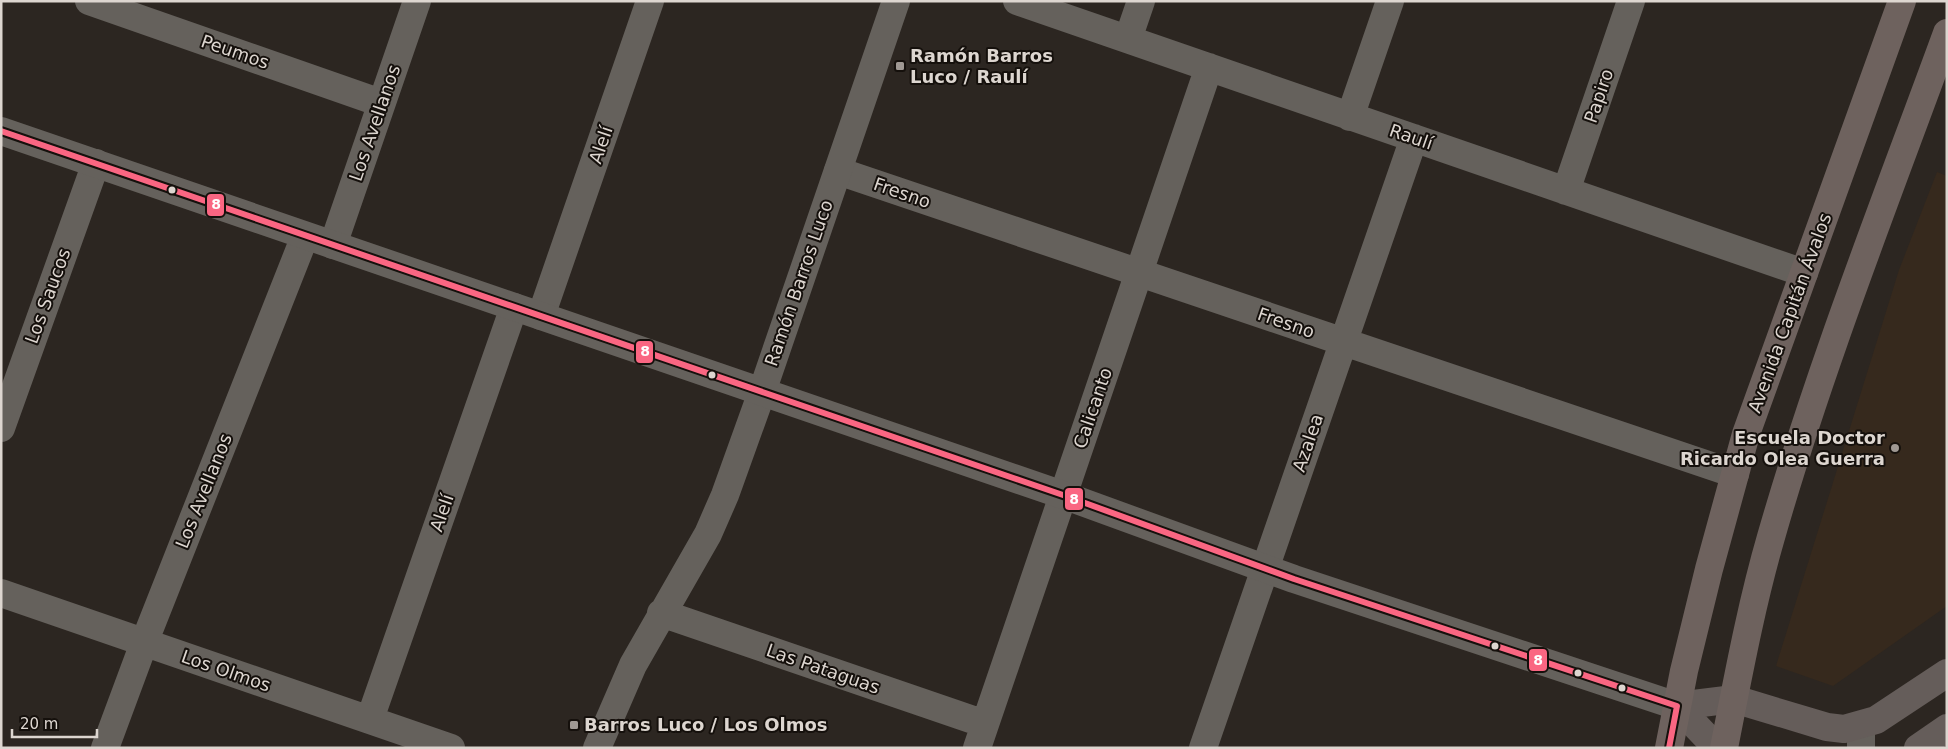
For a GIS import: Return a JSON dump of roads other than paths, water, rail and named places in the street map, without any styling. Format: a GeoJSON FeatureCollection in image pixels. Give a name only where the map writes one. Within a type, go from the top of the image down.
{"type":"FeatureCollection","features":[{"type":"Feature","properties":{"kind":"highway","name":"Avenida Capitán Ávalos"},"geometry":{"type":"LineString","coordinates":[[1668,748],[1709,568],[1746,434],[1902,1]]}},
{"type":"Feature","properties":{"kind":"highway"},"geometry":{"type":"LineString","coordinates":[[1724,748],[1763,567],[1796,454],[1947,33]]}},
{"type":"Feature","properties":{"kind":"main road"},"geometry":{"type":"LineString","coordinates":[[1677,706],[1734,700],[1827,727],[1844,729],[1861,737],[1876,720],[1947,673]]}},
{"type":"Feature","properties":{"kind":"main road"},"geometry":{"type":"LineString","coordinates":[[1677,706],[1717,748]]}},
{"type":"Feature","properties":{"kind":"main road"},"geometry":{"type":"LineString","coordinates":[[1918,748],[1947,728]]}},
{"type":"Feature","properties":{"kind":"street","name":"Peumos"},"geometry":{"type":"LineString","coordinates":[[89,1],[382,103]]}},
{"type":"Feature","properties":{"kind":"street","name":"Los Avellanos"},"geometry":{"type":"LineString","coordinates":[[333,245],[417,1]]}},
{"type":"Feature","properties":{"kind":"street","name":"Alelí"},"geometry":{"type":"LineString","coordinates":[[541,316],[650,1]]}},
{"type":"Feature","properties":{"kind":"street","name":"Ramón Barros Luco"},"geometry":{"type":"LineString","coordinates":[[597,748],[618,696],[661,613],[693,562],[712,526],[725,495],[896,1]]}},
{"type":"Feature","properties":{"kind":"street","name":"Raulí"},"geometry":{"type":"LineString","coordinates":[[1017,1],[1804,273]]}},
{"type":"Feature","properties":{"kind":"street"},"geometry":{"type":"LineString","coordinates":[[1128,39],[1141,1]]}},
{"type":"Feature","properties":{"kind":"street"},"geometry":{"type":"LineString","coordinates":[[1350,116],[1390,1]]}},
{"type":"Feature","properties":{"kind":"street","name":"Papiro"},"geometry":{"type":"LineString","coordinates":[[1566,191],[1632,1]]}},
{"type":"Feature","properties":{"kind":"street","name":"Calicanto"},"geometry":{"type":"LineString","coordinates":[[981,736],[1209,67]]}},
{"type":"Feature","properties":{"kind":"street"},"geometry":{"type":"LineString","coordinates":[[1,131],[1063,495],[1264,568],[1677,706]]}},
{"type":"Feature","properties":{"kind":"street","name":"Azalea"},"geometry":{"type":"LineString","coordinates":[[1203,748],[1414,138]]}},
{"type":"Feature","properties":{"kind":"street","name":"Los Saucos"},"geometry":{"type":"LineString","coordinates":[[1,428],[96,163]]}},
{"type":"Feature","properties":{"kind":"street","name":"Fresno"},"geometry":{"type":"LineString","coordinates":[[838,171],[1735,474]]}},
{"type":"Feature","properties":{"kind":"street","name":"Los Avellanos"},"geometry":{"type":"LineString","coordinates":[[105,748],[144,643],[305,236]]}},
{"type":"Feature","properties":{"kind":"street","name":"Alelí"},"geometry":{"type":"LineString","coordinates":[[370,719],[514,307]]}},
{"type":"Feature","properties":{"kind":"street","name":"Los Olmos"},"geometry":{"type":"LineString","coordinates":[[1,593],[451,748]]}},
{"type":"Feature","properties":{"kind":"street","name":"Las Pataguas"},"geometry":{"type":"LineString","coordinates":[[661,613],[981,736]]}},
{"type":"Feature","properties":{"kind":"place","name":"Ramón Barros Luco / Raulí"},"geometry":{"type":"Point","coordinates":[900,66]}},
{"type":"Feature","properties":{"kind":"place","name":"Escuela Doctor Ricardo Olea Guerra"},"geometry":{"type":"Point","coordinates":[1895,448]}},
{"type":"Feature","properties":{"kind":"place","name":"Barros Luco / Los Olmos"},"geometry":{"type":"Point","coordinates":[574,725]}}]}
